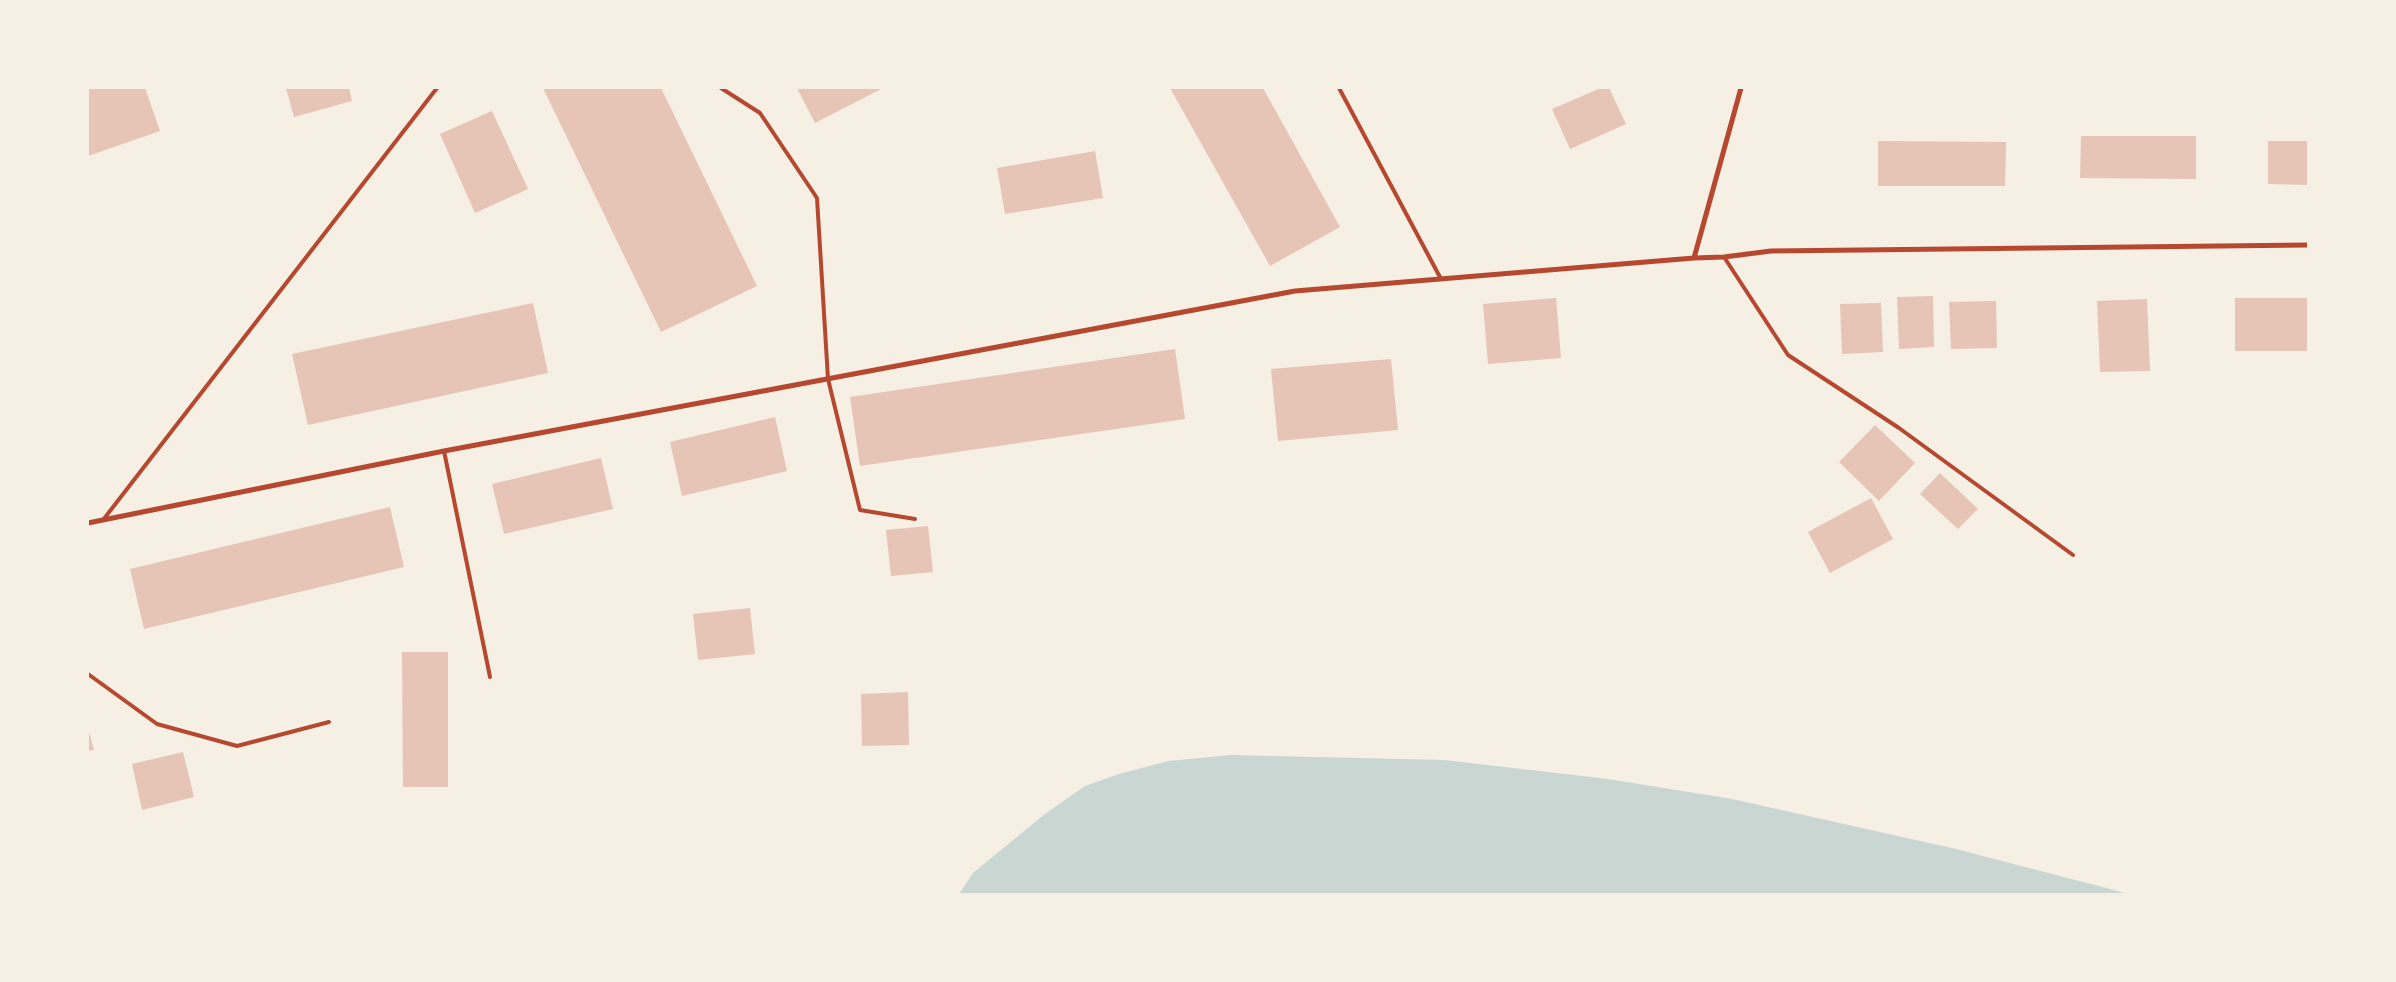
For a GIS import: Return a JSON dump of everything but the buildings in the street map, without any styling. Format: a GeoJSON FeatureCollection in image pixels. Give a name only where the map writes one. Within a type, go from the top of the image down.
{"type":"FeatureCollection","features":[{"type":"Feature","properties":{"kind":"street"},"geometry":{"type":"LineString","coordinates":[[1694,258],[1741,88]]}},
{"type":"Feature","properties":{"kind":"street"},"geometry":{"type":"LineString","coordinates":[[88,523],[444,451],[1295,291],[1724,257],[1771,251],[2308,245]]}},
{"type":"Feature","properties":{"kind":"lane"},"geometry":{"type":"LineString","coordinates":[[103,520],[437,88]]}},
{"type":"Feature","properties":{"kind":"lane"},"geometry":{"type":"LineString","coordinates":[[721,88],[760,113],[817,198],[828,379],[860,510],[915,519]]}},
{"type":"Feature","properties":{"kind":"lane"},"geometry":{"type":"LineString","coordinates":[[1339,88],[1441,279]]}},
{"type":"Feature","properties":{"kind":"lane"},"geometry":{"type":"LineString","coordinates":[[1724,257],[1788,355],[1899,428],[2073,555]]}},
{"type":"Feature","properties":{"kind":"lane"},"geometry":{"type":"LineString","coordinates":[[444,451],[490,677]]}},
{"type":"Feature","properties":{"kind":"lane"},"geometry":{"type":"LineString","coordinates":[[88,674],[157,724],[237,746],[329,722]]}},
{"type":"Feature","properties":{"kind":"shaded area"},"geometry":{"type":"Polygon","coordinates":[[[1231,755],[1444,760],[1608,779],[1732,799],[1956,849],[2129,894],[959,894],[973,873],[1045,814],[1085,786],[1119,774],[1169,761],[1231,755]]]}}]}
